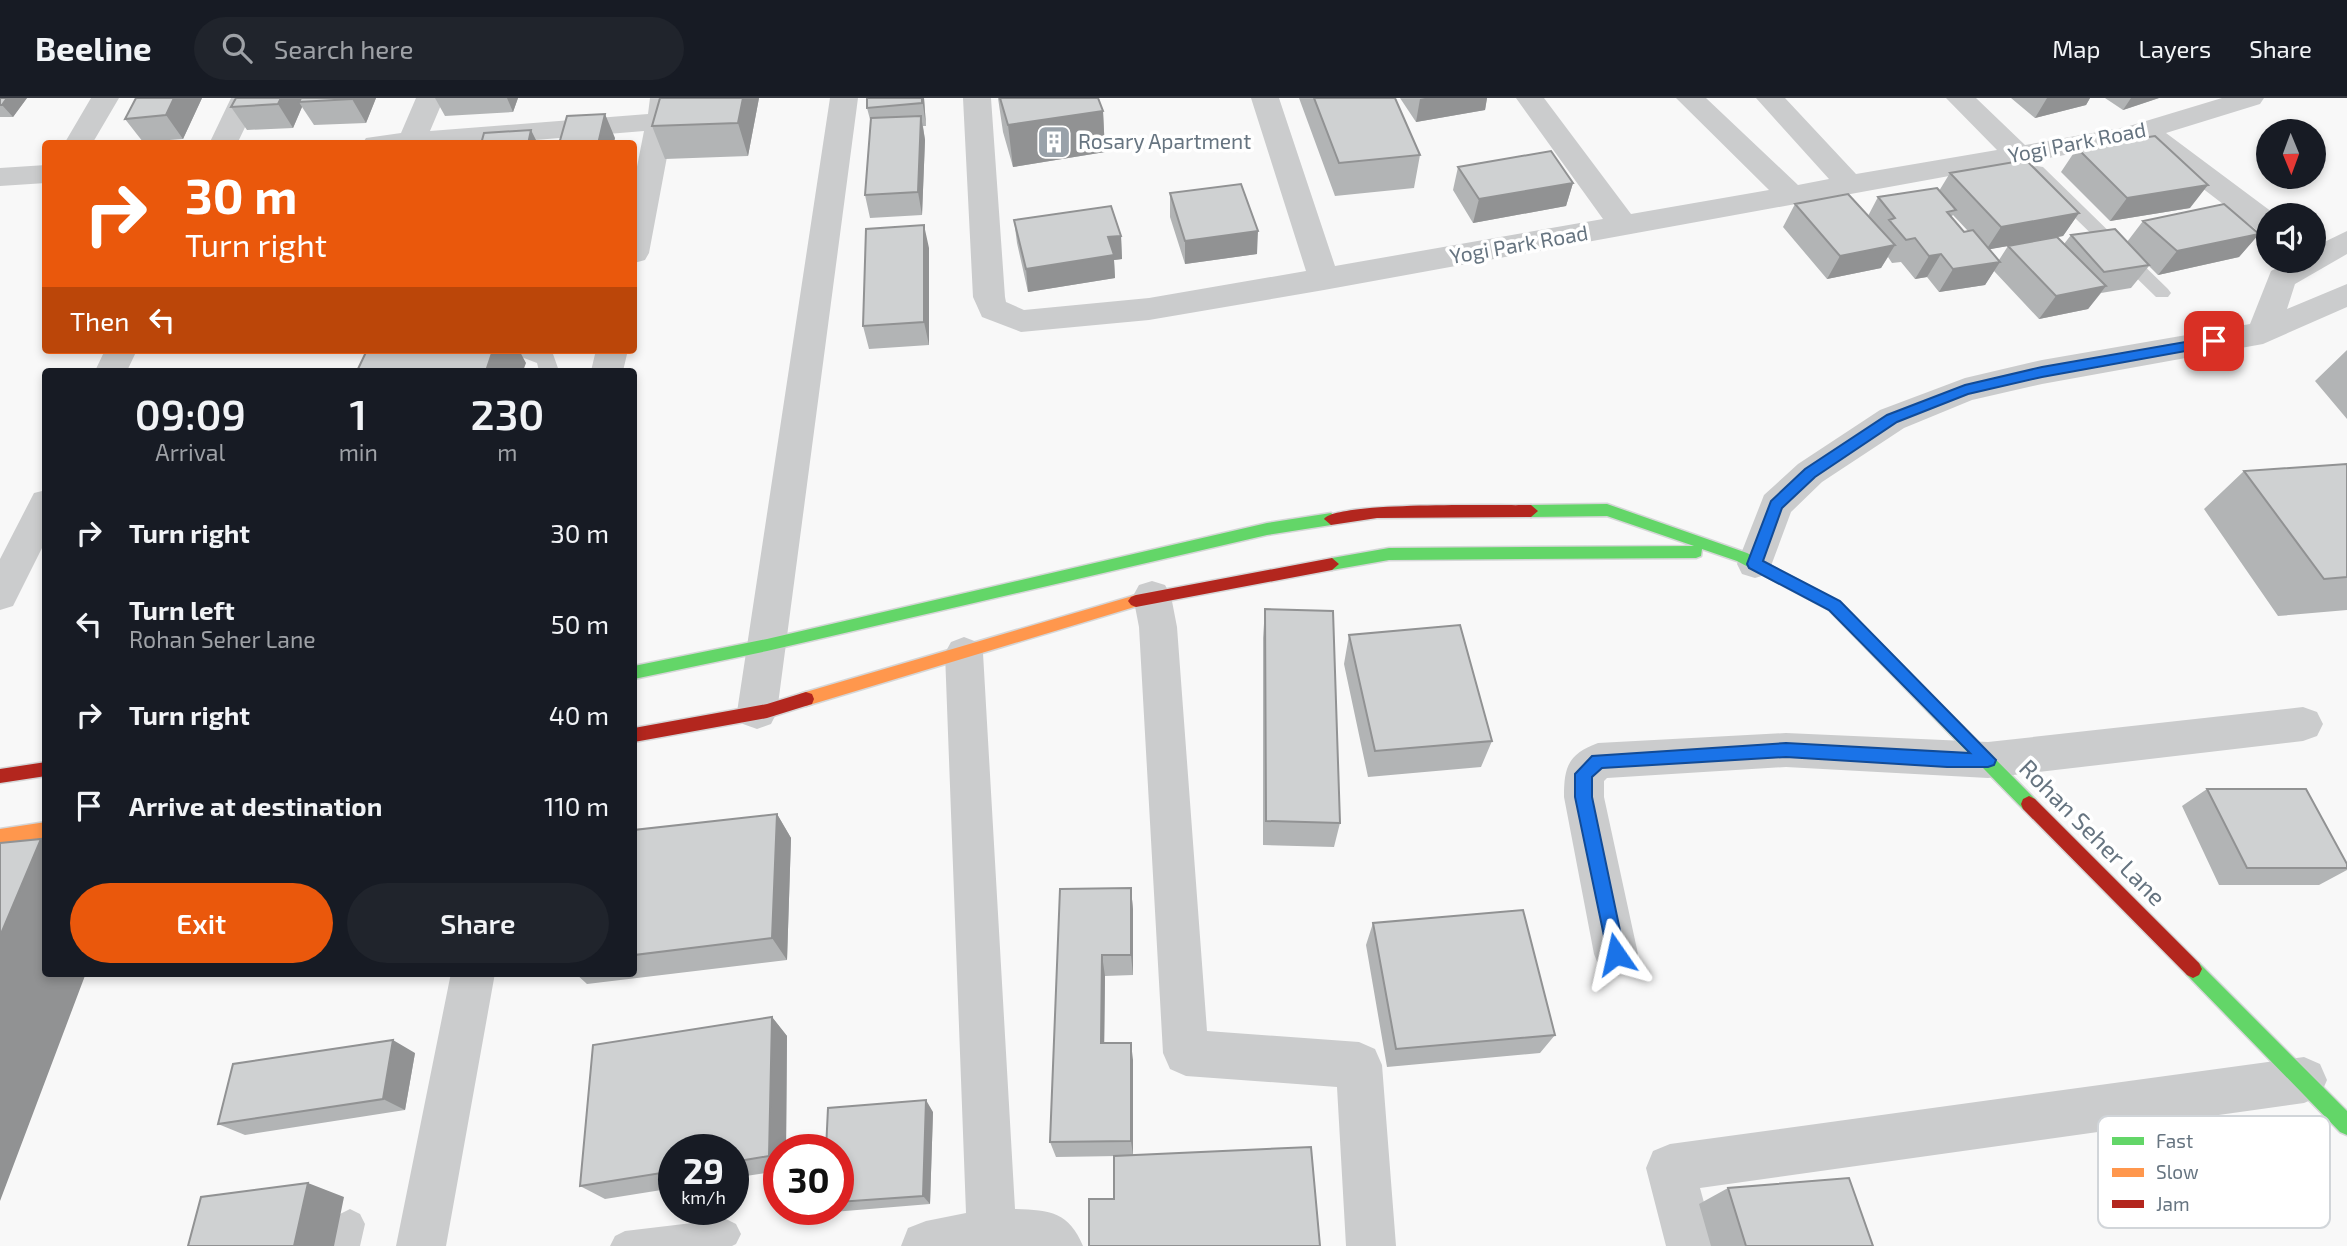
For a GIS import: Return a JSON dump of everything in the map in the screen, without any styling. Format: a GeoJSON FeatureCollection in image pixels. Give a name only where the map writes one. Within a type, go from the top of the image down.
{"type":"FeatureCollection","features":[{"type":"Feature","properties":{"kind":"street"},"geometry":{"type":"LineString","coordinates":[[80,140],[105,98]]}},
{"type":"Feature","properties":{"kind":"street"},"geometry":{"type":"LineString","coordinates":[[225,140],[245,98]]}},
{"type":"Feature","properties":{"kind":"street"},"geometry":{"type":"LineString","coordinates":[[412,140],[430,98]]}},
{"type":"Feature","properties":{"kind":"street"},"geometry":{"type":"LineString","coordinates":[[757,712],[844,98]]}},
{"type":"Feature","properties":{"kind":"street","name":"Yogi Park Road"},"geometry":{"type":"LineString","coordinates":[[977,98],[989,297],[993,309],[1021,321],[1149,309],[1324,280],[2019,155],[2145,130],[2250,98]]}},
{"type":"Feature","properties":{"kind":"street"},"geometry":{"type":"LineString","coordinates":[[1265,98],[1324,280]]}},
{"type":"Feature","properties":{"kind":"street"},"geometry":{"type":"LineString","coordinates":[[1530,98],[1624,226]]}},
{"type":"Feature","properties":{"kind":"street"},"geometry":{"type":"LineString","coordinates":[[1690,98],[1791,194]]}},
{"type":"Feature","properties":{"kind":"street"},"geometry":{"type":"LineString","coordinates":[[1770,98],[1849,184]]}},
{"type":"Feature","properties":{"kind":"street"},"geometry":{"type":"LineString","coordinates":[[1959,98],[2019,155]]}},
{"type":"Feature","properties":{"kind":"street"},"geometry":{"type":"LineString","coordinates":[[420,140],[662,109],[637,238]]}},
{"type":"Feature","properties":{"kind":"street"},"geometry":{"type":"LineString","coordinates":[[2145,130],[2256,215]]}},
{"type":"Feature","properties":{"kind":"street"},"geometry":{"type":"LineString","coordinates":[[0,177],[42,174]]}},
{"type":"Feature","properties":{"kind":"street"},"geometry":{"type":"LineString","coordinates":[[2326,253],[2347,241]]}},
{"type":"Feature","properties":{"kind":"street"},"geometry":{"type":"LineString","coordinates":[[2263,332],[2282,278],[2291,273]]}},
{"type":"Feature","properties":{"kind":"street"},"geometry":{"type":"LineString","coordinates":[[1755,564],[1776,505],[1810,473],[1892,419],[1965,390],[2042,372],[2263,332],[2347,293]]}},
{"type":"Feature","properties":{"kind":"street","name":"Rohan Seher Lane"},"geometry":{"type":"LineString","coordinates":[[637,672],[767,645],[1268,529],[1377,512],[1607,510],[1742,557],[1835,606],[2347,1125]]}},
{"type":"Feature","properties":{"kind":"street"},"geometry":{"type":"LineString","coordinates":[[0,595],[42,511]]}},
{"type":"Feature","properties":{"kind":"street"},"geometry":{"type":"LineString","coordinates":[[637,734],[757,712],[1152,596],[1389,554],[1719,551]]}},
{"type":"Feature","properties":{"kind":"street"},"geometry":{"type":"LineString","coordinates":[[1152,596],[1158,627],[1186,1053],[1359,1065],[1371,1246]]}},
{"type":"Feature","properties":{"kind":"street"},"geometry":{"type":"LineString","coordinates":[[964,653],[992,1233]]}},
{"type":"Feature","properties":{"kind":"street"},"geometry":{"type":"LineString","coordinates":[[1616,954],[1584,797],[1584,774],[1598,761],[1786,750],[1988,760],[2303,724]]}},
{"type":"Feature","properties":{"kind":"street"},"geometry":{"type":"LineString","coordinates":[[0,776],[42,770]]}},
{"type":"Feature","properties":{"kind":"street"},"geometry":{"type":"LineString","coordinates":[[0,837],[42,831]]}},
{"type":"Feature","properties":{"kind":"street"},"geometry":{"type":"LineString","coordinates":[[421,1246],[472,977]]}},
{"type":"Feature","properties":{"kind":"street"},"geometry":{"type":"LineString","coordinates":[[1691,1246],[1670,1168],[2304,1080]]}},
{"type":"Feature","properties":{"kind":"street"},"geometry":{"type":"LineString","coordinates":[[926,1246],[992,1233],[1045,1235],[1058,1246]]}},
{"type":"Feature","properties":{"kind":"lane"},"geometry":{"type":"LineString","coordinates":[[2019,155],[2162,293]]}},
{"type":"Feature","properties":{"kind":"lane"},"geometry":{"type":"LineString","coordinates":[[533,354],[546,359],[548,368]]}},
{"type":"Feature","properties":{"kind":"lane"},"geometry":{"type":"LineString","coordinates":[[625,1246],[726,1234]]}},
{"type":"Feature","properties":{"kind":"building"},"geometry":{"type":"Polygon","coordinates":[[[0,98],[7,98],[2,105],[0,105],[0,98]]]}},
{"type":"Feature","properties":{"kind":"building"},"geometry":{"type":"Polygon","coordinates":[[[136,98],[174,98],[166,115],[125,119],[136,98]]]}},
{"type":"Feature","properties":{"kind":"building"},"geometry":{"type":"Polygon","coordinates":[[[236,98],[281,98],[278,104],[231,107],[236,98]]]}},
{"type":"Feature","properties":{"kind":"building"},"geometry":{"type":"Polygon","coordinates":[[[301,98],[353,98],[299,102],[301,98]]]}},
{"type":"Feature","properties":{"kind":"building"},"geometry":{"type":"Polygon","coordinates":[[[660,98],[743,98],[738,123],[652,126],[660,98]]]}},
{"type":"Feature","properties":{"kind":"building"},"geometry":{"type":"Polygon","coordinates":[[[867,98],[922,98],[922,103],[867,108],[867,98]]]}},
{"type":"Feature","properties":{"kind":"building"},"geometry":{"type":"Polygon","coordinates":[[[1000,98],[1098,98],[1103,111],[1008,125],[1000,98]]]}},
{"type":"Feature","properties":{"kind":"building"},"geometry":{"type":"Polygon","coordinates":[[[1314,98],[1395,98],[1420,155],[1339,163],[1314,98]]]}},
{"type":"Feature","properties":{"kind":"building"},"geometry":{"type":"Polygon","coordinates":[[[605,114],[599,140],[560,140],[567,116],[605,114]]]}},
{"type":"Feature","properties":{"kind":"building"},"geometry":{"type":"Polygon","coordinates":[[[921,116],[918,192],[865,195],[871,118],[921,116]]]}},
{"type":"Feature","properties":{"kind":"building"},"geometry":{"type":"Polygon","coordinates":[[[531,130],[529,140],[482,140],[484,133],[531,130]]]}},
{"type":"Feature","properties":{"kind":"building"},"geometry":{"type":"Polygon","coordinates":[[[2155,136],[2208,185],[2127,198],[2077,148],[2155,136]]]}},
{"type":"Feature","properties":{"kind":"building"},"geometry":{"type":"Polygon","coordinates":[[[1551,151],[1573,183],[1479,199],[1458,167],[1551,151]]]}},
{"type":"Feature","properties":{"kind":"building"},"geometry":{"type":"Polygon","coordinates":[[[2026,160],[2079,213],[2001,227],[1950,173],[2026,160]]]}},
{"type":"Feature","properties":{"kind":"building"},"geometry":{"type":"Polygon","coordinates":[[[1241,184],[1258,231],[1185,241],[1170,193],[1241,184]]]}},
{"type":"Feature","properties":{"kind":"building"},"geometry":{"type":"Polygon","coordinates":[[[1937,188],[1956,210],[1947,212],[1964,232],[1973,230],[2000,262],[1953,269],[1941,254],[1929,256],[1915,238],[1906,240],[1889,220],[1895,218],[1878,197],[1937,188]]]}},
{"type":"Feature","properties":{"kind":"building"},"geometry":{"type":"Polygon","coordinates":[[[1848,194],[1895,245],[1840,256],[1795,204],[1848,194]]]}},
{"type":"Feature","properties":{"kind":"building"},"geometry":{"type":"Polygon","coordinates":[[[2224,204],[2256,231],[2256,235],[2177,251],[2143,221],[2224,204]]]}},
{"type":"Feature","properties":{"kind":"building"},"geometry":{"type":"Polygon","coordinates":[[[1111,206],[1121,236],[1108,237],[1114,255],[1026,269],[1014,220],[1111,206]]]}},
{"type":"Feature","properties":{"kind":"building"},"geometry":{"type":"Polygon","coordinates":[[[924,225],[924,322],[863,326],[866,229],[924,225]]]}},
{"type":"Feature","properties":{"kind":"building"},"geometry":{"type":"Polygon","coordinates":[[[2115,229],[2149,265],[2104,272],[2071,235],[2115,229]]]}},
{"type":"Feature","properties":{"kind":"building"},"geometry":{"type":"Polygon","coordinates":[[[2057,237],[2106,286],[2056,296],[2008,246],[2057,237]]]}},
{"type":"Feature","properties":{"kind":"building"},"geometry":{"type":"Polygon","coordinates":[[[365,354],[492,354],[487,368],[358,368],[365,354]]]}},
{"type":"Feature","properties":{"kind":"building"},"geometry":{"type":"Polygon","coordinates":[[[2347,464],[2347,577],[2324,579],[2244,471],[2347,464]]]}},
{"type":"Feature","properties":{"kind":"building"},"geometry":{"type":"Polygon","coordinates":[[[1265,609],[1333,611],[1340,823],[1266,821],[1265,609]]]}},
{"type":"Feature","properties":{"kind":"building"},"geometry":{"type":"Polygon","coordinates":[[[1460,625],[1492,741],[1375,751],[1349,635],[1460,625]]]}},
{"type":"Feature","properties":{"kind":"building"},"geometry":{"type":"Polygon","coordinates":[[[2207,789],[2306,789],[2347,868],[2247,868],[2207,789]]]}},
{"type":"Feature","properties":{"kind":"building"},"geometry":{"type":"Polygon","coordinates":[[[777,814],[772,938],[637,955],[637,830],[777,814]]]}},
{"type":"Feature","properties":{"kind":"building"},"geometry":{"type":"Polygon","coordinates":[[[41,839],[0,936],[0,843],[41,839]]]}},
{"type":"Feature","properties":{"kind":"building"},"geometry":{"type":"Polygon","coordinates":[[[1131,888],[1131,955],[1102,955],[1101,1043],[1131,1043],[1131,1141],[1050,1142],[1060,889],[1131,888]]]}},
{"type":"Feature","properties":{"kind":"building"},"geometry":{"type":"Polygon","coordinates":[[[1523,910],[1555,1035],[1396,1049],[1373,923],[1523,910]]]}},
{"type":"Feature","properties":{"kind":"building"},"geometry":{"type":"Polygon","coordinates":[[[772,1017],[769,1134],[763,1134],[763,1157],[749,1159],[749,1134],[658,1134],[658,1174],[580,1186],[593,1045],[772,1017]]]}},
{"type":"Feature","properties":{"kind":"building"},"geometry":{"type":"Polygon","coordinates":[[[393,1040],[383,1099],[218,1124],[233,1064],[393,1040]]]}},
{"type":"Feature","properties":{"kind":"building"},"geometry":{"type":"Polygon","coordinates":[[[926,1100],[923,1196],[854,1201],[854,1134],[827,1134],[828,1108],[926,1100]]]}},
{"type":"Feature","properties":{"kind":"building"},"geometry":{"type":"Polygon","coordinates":[[[1311,1147],[1320,1246],[1089,1246],[1089,1199],[1114,1199],[1114,1156],[1311,1147]]]}},
{"type":"Feature","properties":{"kind":"building"},"geometry":{"type":"Polygon","coordinates":[[[1849,1178],[1873,1246],[1746,1246],[1728,1188],[1849,1178]]]}},
{"type":"Feature","properties":{"kind":"building"},"geometry":{"type":"Polygon","coordinates":[[[308,1183],[294,1246],[188,1246],[201,1197],[308,1183]]]}},
{"type":"Feature","properties":{"kind":"traffic: fast"},"geometry":{"type":"LineString","coordinates":[[1531,511],[1607,510],[1742,557],[1834,606],[2029,804]]}},
{"type":"Feature","properties":{"kind":"traffic: fast"},"geometry":{"type":"LineString","coordinates":[[637,672],[767,645],[1267,529],[1331,519]]}},
{"type":"Feature","properties":{"kind":"traffic: fast"},"geometry":{"type":"LineString","coordinates":[[1332,564],[1389,554],[1696,552]]}},
{"type":"Feature","properties":{"kind":"traffic: fast"},"geometry":{"type":"LineString","coordinates":[[2193,969],[2347,1125]]}},
{"type":"Feature","properties":{"kind":"traffic: slow"},"geometry":{"type":"LineString","coordinates":[[806,699],[1136,601]]}},
{"type":"Feature","properties":{"kind":"traffic: slow"},"geometry":{"type":"LineString","coordinates":[[0,837],[42,831]]}},
{"type":"Feature","properties":{"kind":"traffic: jam"},"geometry":{"type":"LineString","coordinates":[[1331,519],[1377,512],[1531,511]]}},
{"type":"Feature","properties":{"kind":"traffic: jam"},"geometry":{"type":"LineString","coordinates":[[1136,601],[1332,564]]}},
{"type":"Feature","properties":{"kind":"traffic: jam"},"geometry":{"type":"LineString","coordinates":[[637,734],[767,711],[806,699]]}},
{"type":"Feature","properties":{"kind":"traffic: jam"},"geometry":{"type":"LineString","coordinates":[[0,776],[42,770]]}},
{"type":"Feature","properties":{"kind":"traffic: jam"},"geometry":{"type":"LineString","coordinates":[[2029,804],[2193,969]]}},
{"type":"Feature","properties":{"kind":"place","name":"Rosary Apartment"},"geometry":{"type":"Point","coordinates":[1054,142]}},
{"type":"Feature","properties":{"kind":"route"},"geometry":{"type":"LineString","coordinates":[[1616,954],[1584,797],[1584,774],[1598,761],[1786,750],[1988,760],[1835,606],[1755,564],[1776,505],[1810,473],[1892,419],[1965,390],[2042,372],[2214,341]]}}]}
